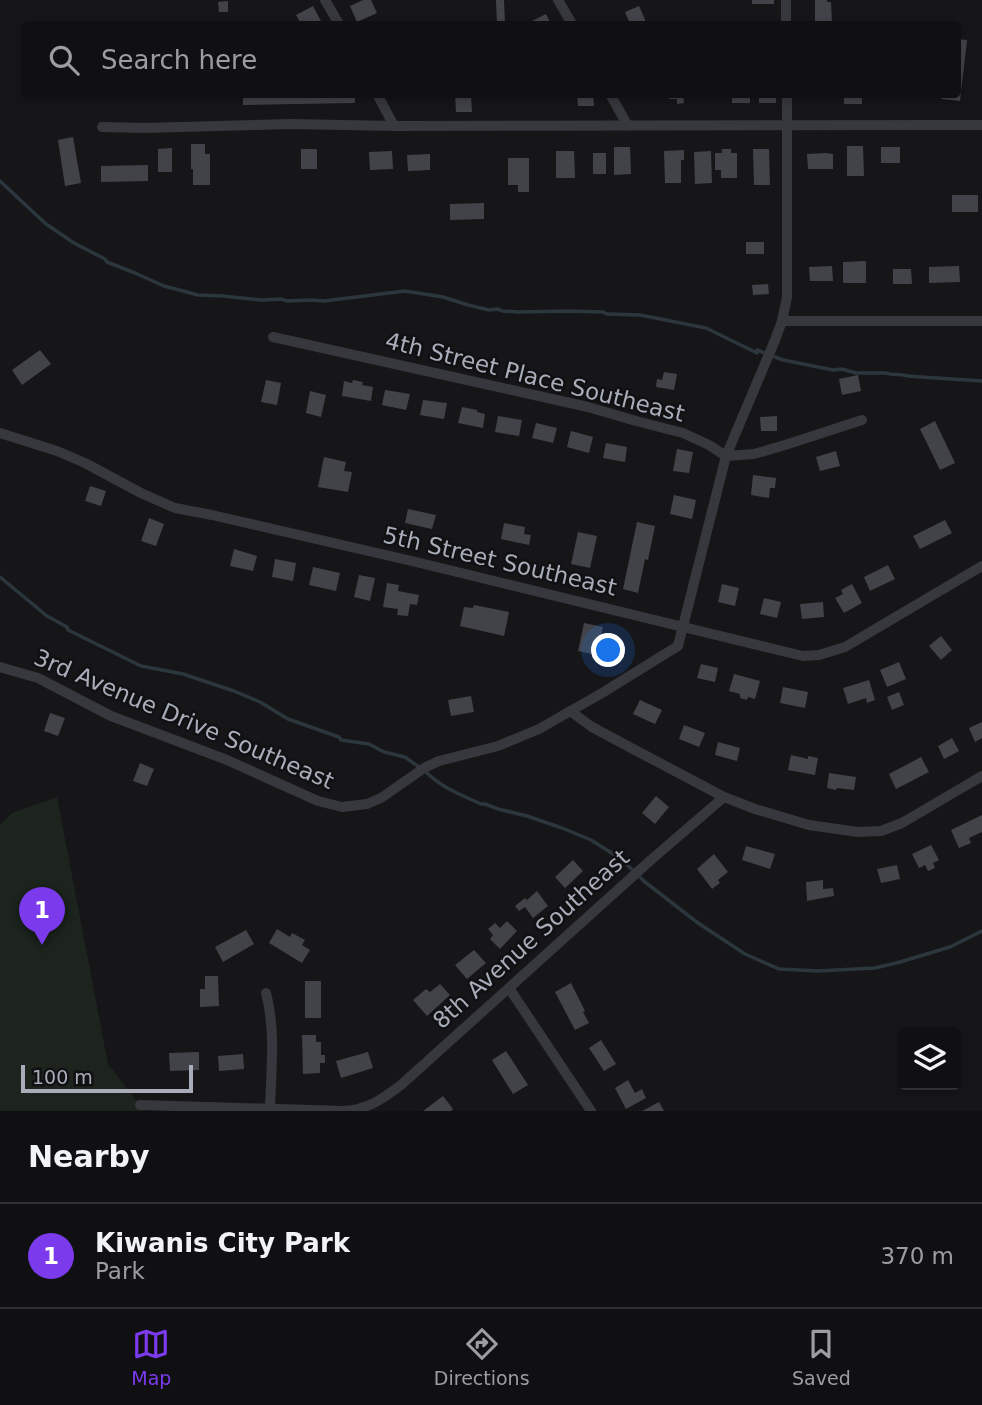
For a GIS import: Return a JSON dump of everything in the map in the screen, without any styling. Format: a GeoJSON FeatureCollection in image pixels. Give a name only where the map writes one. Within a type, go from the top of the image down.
{"type":"FeatureCollection","features":[{"type":"Feature","properties":{"kind":"street"},"geometry":{"type":"LineString","coordinates":[[325,0],[337,21]]}},
{"type":"Feature","properties":{"kind":"street"},"geometry":{"type":"LineString","coordinates":[[558,0],[570,21]]}},
{"type":"Feature","properties":{"kind":"street"},"geometry":{"type":"LineString","coordinates":[[786,0],[786,21]]}},
{"type":"Feature","properties":{"kind":"street"},"geometry":{"type":"LineString","coordinates":[[379,98],[394,126]]}},
{"type":"Feature","properties":{"kind":"street"},"geometry":{"type":"LineString","coordinates":[[612,98],[628,126]]}},
{"type":"Feature","properties":{"kind":"street"},"geometry":{"type":"LineString","coordinates":[[786,98],[787,297],[782,321],[726,456],[678,646],[570,711],[592,727],[724,797],[809,825],[870,832],[892,828],[982,776]]}},
{"type":"Feature","properties":{"kind":"street"},"geometry":{"type":"LineString","coordinates":[[102,127],[290,124],[982,125]]}},
{"type":"Feature","properties":{"kind":"street"},"geometry":{"type":"LineString","coordinates":[[782,321],[982,321]]}},
{"type":"Feature","properties":{"kind":"street","name":"4th Street Place Southeast"},"geometry":{"type":"LineString","coordinates":[[274,337],[588,407],[683,433],[726,456]]}},
{"type":"Feature","properties":{"kind":"street"},"geometry":{"type":"LineString","coordinates":[[726,456],[754,454],[862,419]]}},
{"type":"Feature","properties":{"kind":"street","name":"5th Street Southeast"},"geometry":{"type":"LineString","coordinates":[[0,433],[57,451],[175,508],[416,562],[803,656],[820,655],[845,647],[982,566]]}},
{"type":"Feature","properties":{"kind":"street","name":"3rd Avenue Drive Southeast"},"geometry":{"type":"LineString","coordinates":[[0,667],[38,678],[111,716],[227,760],[318,801],[342,807],[366,804],[391,792],[439,761],[512,741],[540,729],[570,711]]}},
{"type":"Feature","properties":{"kind":"street","name":"8th Avenue Southeast"},"geometry":{"type":"LineString","coordinates":[[365,1110],[401,1085],[724,797]]}},
{"type":"Feature","properties":{"kind":"street"},"geometry":{"type":"LineString","coordinates":[[509,988],[591,1111]]}},
{"type":"Feature","properties":{"kind":"street"},"geometry":{"type":"LineString","coordinates":[[266,993],[272,1029],[270,1109]]}},
{"type":"Feature","properties":{"kind":"street"},"geometry":{"type":"LineString","coordinates":[[140,1105],[365,1110]]}},
{"type":"Feature","properties":{"kind":"shaded area"},"geometry":{"type":"Polygon","coordinates":[[[57,797],[108,1064],[144,1111],[0,1111],[0,825],[12,813],[57,797]]]}},
{"type":"Feature","properties":{"kind":"building"},"geometry":{"type":"Polygon","coordinates":[[[363,0],[371,0],[377,13],[357,21],[350,6],[363,0]]]}},
{"type":"Feature","properties":{"kind":"building"},"geometry":{"type":"Polygon","coordinates":[[[496,0],[504,0],[505,21],[497,21],[496,0]]]}},
{"type":"Feature","properties":{"kind":"building"},"geometry":{"type":"Polygon","coordinates":[[[752,0],[774,0],[774,4],[752,4],[752,0]]]}},
{"type":"Feature","properties":{"kind":"building"},"geometry":{"type":"Polygon","coordinates":[[[815,0],[831,2],[832,21],[815,21],[815,0]]]}},
{"type":"Feature","properties":{"kind":"building"},"geometry":{"type":"Polygon","coordinates":[[[228,1],[228,12],[219,12],[218,2],[228,1]]]}},
{"type":"Feature","properties":{"kind":"building"},"geometry":{"type":"Polygon","coordinates":[[[313,6],[321,21],[299,21],[296,15],[313,6]]]}},
{"type":"Feature","properties":{"kind":"building"},"geometry":{"type":"Polygon","coordinates":[[[639,6],[646,21],[629,21],[625,12],[639,6]]]}},
{"type":"Feature","properties":{"kind":"building"},"geometry":{"type":"Polygon","coordinates":[[[546,14],[550,21],[532,21],[546,14]]]}},
{"type":"Feature","properties":{"kind":"building"},"geometry":{"type":"Polygon","coordinates":[[[961,39],[967,40],[961,92],[961,39]]]}},
{"type":"Feature","properties":{"kind":"building"},"geometry":{"type":"Polygon","coordinates":[[[243,98],[355,98],[355,103],[243,105],[243,98]]]}},
{"type":"Feature","properties":{"kind":"building"},"geometry":{"type":"Polygon","coordinates":[[[455,98],[471,98],[472,112],[456,112],[455,98]]]}},
{"type":"Feature","properties":{"kind":"building"},"geometry":{"type":"Polygon","coordinates":[[[577,98],[593,98],[594,106],[578,106],[577,98]]]}},
{"type":"Feature","properties":{"kind":"building"},"geometry":{"type":"Polygon","coordinates":[[[683,98],[684,103],[677,104],[677,99],[669,99],[683,98]]]}},
{"type":"Feature","properties":{"kind":"building"},"geometry":{"type":"Polygon","coordinates":[[[732,98],[750,98],[750,103],[732,103],[732,98]]]}},
{"type":"Feature","properties":{"kind":"building"},"geometry":{"type":"Polygon","coordinates":[[[759,98],[776,98],[776,103],[759,103],[759,98]]]}},
{"type":"Feature","properties":{"kind":"building"},"geometry":{"type":"Polygon","coordinates":[[[844,98],[862,98],[862,104],[844,104],[844,98]]]}},
{"type":"Feature","properties":{"kind":"building"},"geometry":{"type":"Polygon","coordinates":[[[941,98],[960,98],[960,101],[941,98]]]}},
{"type":"Feature","properties":{"kind":"building"},"geometry":{"type":"Polygon","coordinates":[[[73,137],[81,183],[65,186],[58,140],[73,137]]]}},
{"type":"Feature","properties":{"kind":"building"},"geometry":{"type":"Polygon","coordinates":[[[191,144],[205,144],[205,154],[210,154],[210,185],[193,185],[191,144]]]}},
{"type":"Feature","properties":{"kind":"building"},"geometry":{"type":"Polygon","coordinates":[[[847,146],[863,146],[864,176],[847,176],[847,146]]]}},
{"type":"Feature","properties":{"kind":"building"},"geometry":{"type":"Polygon","coordinates":[[[614,147],[630,147],[631,174],[614,175],[614,147]]]}},
{"type":"Feature","properties":{"kind":"building"},"geometry":{"type":"Polygon","coordinates":[[[881,147],[900,147],[900,163],[881,163],[881,147]]]}},
{"type":"Feature","properties":{"kind":"building"},"geometry":{"type":"Polygon","coordinates":[[[172,148],[172,172],[158,172],[158,149],[172,148]]]}},
{"type":"Feature","properties":{"kind":"building"},"geometry":{"type":"Polygon","coordinates":[[[301,149],[317,149],[317,169],[301,169],[301,149]]]}},
{"type":"Feature","properties":{"kind":"building"},"geometry":{"type":"Polygon","coordinates":[[[722,149],[731,149],[731,153],[737,153],[737,178],[721,178],[721,170],[715,170],[715,153],[722,153],[722,149]]]}},
{"type":"Feature","properties":{"kind":"building"},"geometry":{"type":"Polygon","coordinates":[[[753,149],[769,149],[770,185],[754,185],[753,149]]]}},
{"type":"Feature","properties":{"kind":"building"},"geometry":{"type":"Polygon","coordinates":[[[684,150],[681,183],[665,183],[664,151],[684,150]]]}},
{"type":"Feature","properties":{"kind":"building"},"geometry":{"type":"Polygon","coordinates":[[[392,151],[393,169],[370,170],[369,152],[392,151]]]}},
{"type":"Feature","properties":{"kind":"building"},"geometry":{"type":"Polygon","coordinates":[[[556,151],[574,151],[575,178],[556,178],[556,151]]]}},
{"type":"Feature","properties":{"kind":"building"},"geometry":{"type":"Polygon","coordinates":[[[711,151],[712,183],[695,184],[694,152],[711,151]]]}},
{"type":"Feature","properties":{"kind":"building"},"geometry":{"type":"Polygon","coordinates":[[[593,153],[606,153],[606,174],[593,174],[593,153]]]}},
{"type":"Feature","properties":{"kind":"building"},"geometry":{"type":"Polygon","coordinates":[[[430,154],[430,170],[408,171],[407,155],[430,154]]]}},
{"type":"Feature","properties":{"kind":"building"},"geometry":{"type":"Polygon","coordinates":[[[807,154],[833,154],[833,169],[808,169],[807,154]]]}},
{"type":"Feature","properties":{"kind":"building"},"geometry":{"type":"Polygon","coordinates":[[[508,158],[529,158],[529,192],[518,192],[518,185],[508,185],[508,158]]]}},
{"type":"Feature","properties":{"kind":"building"},"geometry":{"type":"Polygon","coordinates":[[[148,165],[148,181],[101,182],[101,166],[148,165]]]}},
{"type":"Feature","properties":{"kind":"building"},"geometry":{"type":"Polygon","coordinates":[[[952,195],[978,195],[978,212],[952,212],[952,195]]]}},
{"type":"Feature","properties":{"kind":"building"},"geometry":{"type":"Polygon","coordinates":[[[484,203],[484,219],[450,220],[450,204],[484,203]]]}},
{"type":"Feature","properties":{"kind":"building"},"geometry":{"type":"Polygon","coordinates":[[[746,242],[764,242],[764,254],[746,254],[746,242]]]}},
{"type":"Feature","properties":{"kind":"building"},"geometry":{"type":"Polygon","coordinates":[[[866,261],[866,283],[843,283],[843,262],[866,261]]]}},
{"type":"Feature","properties":{"kind":"building"},"geometry":{"type":"Polygon","coordinates":[[[832,266],[833,281],[810,281],[809,267],[832,266]]]}},
{"type":"Feature","properties":{"kind":"building"},"geometry":{"type":"Polygon","coordinates":[[[959,266],[960,282],[929,283],[929,267],[959,266]]]}},
{"type":"Feature","properties":{"kind":"building"},"geometry":{"type":"Polygon","coordinates":[[[893,269],[911,269],[912,284],[893,284],[893,269]]]}},
{"type":"Feature","properties":{"kind":"building"},"geometry":{"type":"Polygon","coordinates":[[[768,284],[769,294],[753,295],[752,285],[768,284]]]}},
{"type":"Feature","properties":{"kind":"building"},"geometry":{"type":"Polygon","coordinates":[[[40,350],[51,364],[22,385],[12,370],[40,350]]]}},
{"type":"Feature","properties":{"kind":"building"},"geometry":{"type":"Polygon","coordinates":[[[664,372],[677,374],[674,390],[656,387],[657,379],[662,380],[664,372]]]}},
{"type":"Feature","properties":{"kind":"building"},"geometry":{"type":"Polygon","coordinates":[[[858,375],[861,391],[842,395],[839,379],[858,375]]]}},
{"type":"Feature","properties":{"kind":"building"},"geometry":{"type":"Polygon","coordinates":[[[266,380],[281,383],[277,405],[261,402],[266,380]]]}},
{"type":"Feature","properties":{"kind":"building"},"geometry":{"type":"Polygon","coordinates":[[[353,380],[373,387],[371,401],[342,396],[344,381],[352,383],[353,380]]]}},
{"type":"Feature","properties":{"kind":"building"},"geometry":{"type":"Polygon","coordinates":[[[385,390],[410,394],[406,410],[382,405],[385,390]]]}},
{"type":"Feature","properties":{"kind":"building"},"geometry":{"type":"Polygon","coordinates":[[[310,391],[326,395],[321,417],[306,413],[310,391]]]}},
{"type":"Feature","properties":{"kind":"building"},"geometry":{"type":"Polygon","coordinates":[[[423,400],[447,403],[444,419],[420,415],[423,400]]]}},
{"type":"Feature","properties":{"kind":"building"},"geometry":{"type":"Polygon","coordinates":[[[462,407],[485,414],[483,428],[458,423],[462,407]]]}},
{"type":"Feature","properties":{"kind":"building"},"geometry":{"type":"Polygon","coordinates":[[[498,416],[522,420],[519,436],[495,432],[498,416]]]}},
{"type":"Feature","properties":{"kind":"building"},"geometry":{"type":"Polygon","coordinates":[[[777,416],[777,431],[761,431],[760,417],[777,416]]]}},
{"type":"Feature","properties":{"kind":"building"},"geometry":{"type":"Polygon","coordinates":[[[935,421],[955,463],[940,470],[920,429],[935,421]]]}},
{"type":"Feature","properties":{"kind":"building"},"geometry":{"type":"Polygon","coordinates":[[[536,423],[557,428],[553,443],[532,438],[536,423]]]}},
{"type":"Feature","properties":{"kind":"building"},"geometry":{"type":"Polygon","coordinates":[[[571,431],[593,437],[589,453],[567,447],[571,431]]]}},
{"type":"Feature","properties":{"kind":"building"},"geometry":{"type":"Polygon","coordinates":[[[606,443],[627,447],[625,462],[603,458],[606,443]]]}},
{"type":"Feature","properties":{"kind":"building"},"geometry":{"type":"Polygon","coordinates":[[[677,449],[693,452],[689,473],[673,471],[677,449]]]}},
{"type":"Feature","properties":{"kind":"building"},"geometry":{"type":"Polygon","coordinates":[[[836,451],[840,466],[820,471],[816,457],[836,451]]]}},
{"type":"Feature","properties":{"kind":"building"},"geometry":{"type":"Polygon","coordinates":[[[324,457],[346,462],[344,471],[352,472],[348,492],[318,487],[324,457]]]}},
{"type":"Feature","properties":{"kind":"building"},"geometry":{"type":"Polygon","coordinates":[[[753,475],[776,478],[775,488],[770,488],[769,498],[751,495],[753,475]]]}},
{"type":"Feature","properties":{"kind":"building"},"geometry":{"type":"Polygon","coordinates":[[[90,486],[106,491],[101,506],[85,501],[90,486]]]}},
{"type":"Feature","properties":{"kind":"building"},"geometry":{"type":"Polygon","coordinates":[[[674,495],[696,500],[692,519],[670,514],[674,495]]]}},
{"type":"Feature","properties":{"kind":"building"},"geometry":{"type":"Polygon","coordinates":[[[408,509],[436,515],[432,529],[405,523],[408,509]]]}},
{"type":"Feature","properties":{"kind":"building"},"geometry":{"type":"Polygon","coordinates":[[[149,518],[164,524],[156,546],[141,541],[149,518]]]}},
{"type":"Feature","properties":{"kind":"building"},"geometry":{"type":"Polygon","coordinates":[[[945,520],[952,533],[920,549],[913,536],[945,520]]]}},
{"type":"Feature","properties":{"kind":"building"},"geometry":{"type":"Polygon","coordinates":[[[637,522],[655,526],[638,593],[623,589],[637,522]]]}},
{"type":"Feature","properties":{"kind":"building"},"geometry":{"type":"Polygon","coordinates":[[[504,523],[525,527],[524,534],[531,535],[529,545],[501,539],[504,523]]]}},
{"type":"Feature","properties":{"kind":"building"},"geometry":{"type":"Polygon","coordinates":[[[578,532],[597,536],[590,568],[571,564],[578,532]]]}},
{"type":"Feature","properties":{"kind":"building"},"geometry":{"type":"Polygon","coordinates":[[[234,549],[257,556],[253,571],[230,566],[234,549]]]}},
{"type":"Feature","properties":{"kind":"building"},"geometry":{"type":"Polygon","coordinates":[[[275,559],[296,563],[293,581],[272,577],[275,559]]]}},
{"type":"Feature","properties":{"kind":"building"},"geometry":{"type":"Polygon","coordinates":[[[888,565],[895,579],[870,591],[864,577],[888,565]]]}},
{"type":"Feature","properties":{"kind":"building"},"geometry":{"type":"Polygon","coordinates":[[[313,567],[340,573],[336,591],[309,585],[313,567]]]}},
{"type":"Feature","properties":{"kind":"building"},"geometry":{"type":"Polygon","coordinates":[[[359,575],[375,578],[370,601],[354,597],[359,575]]]}},
{"type":"Feature","properties":{"kind":"building"},"geometry":{"type":"Polygon","coordinates":[[[387,583],[399,585],[398,591],[419,595],[417,605],[410,604],[408,616],[397,615],[398,609],[383,607],[387,583]]]}},
{"type":"Feature","properties":{"kind":"building"},"geometry":{"type":"Polygon","coordinates":[[[722,584],[739,588],[735,606],[718,602],[722,584]]]}},
{"type":"Feature","properties":{"kind":"building"},"geometry":{"type":"Polygon","coordinates":[[[852,584],[862,603],[844,613],[835,598],[843,594],[841,590],[852,584]]]}},
{"type":"Feature","properties":{"kind":"building"},"geometry":{"type":"Polygon","coordinates":[[[764,598],[781,602],[777,618],[760,614],[764,598]]]}},
{"type":"Feature","properties":{"kind":"building"},"geometry":{"type":"Polygon","coordinates":[[[823,602],[824,617],[802,619],[800,604],[823,602]]]}},
{"type":"Feature","properties":{"kind":"building"},"geometry":{"type":"Polygon","coordinates":[[[474,605],[509,612],[504,636],[460,626],[464,607],[473,608],[474,605]]]}},
{"type":"Feature","properties":{"kind":"building"},"geometry":{"type":"Polygon","coordinates":[[[584,623],[603,627],[597,655],[578,651],[584,623]]]}},
{"type":"Feature","properties":{"kind":"building"},"geometry":{"type":"Polygon","coordinates":[[[941,636],[952,650],[941,660],[929,646],[941,636]]]}},
{"type":"Feature","properties":{"kind":"building"},"geometry":{"type":"Polygon","coordinates":[[[899,662],[906,679],[887,687],[880,670],[899,662]]]}},
{"type":"Feature","properties":{"kind":"building"},"geometry":{"type":"Polygon","coordinates":[[[701,664],[718,668],[715,682],[697,678],[701,664]]]}},
{"type":"Feature","properties":{"kind":"building"},"geometry":{"type":"Polygon","coordinates":[[[734,674],[760,681],[755,699],[740,698],[740,694],[729,691],[734,674]]]}},
{"type":"Feature","properties":{"kind":"building"},"geometry":{"type":"Polygon","coordinates":[[[869,680],[875,700],[867,703],[866,698],[848,704],[843,688],[869,680]]]}},
{"type":"Feature","properties":{"kind":"building"},"geometry":{"type":"Polygon","coordinates":[[[783,687],[808,692],[805,708],[780,703],[783,687]]]}},
{"type":"Feature","properties":{"kind":"building"},"geometry":{"type":"Polygon","coordinates":[[[899,692],[904,705],[892,710],[887,697],[899,692]]]}},
{"type":"Feature","properties":{"kind":"building"},"geometry":{"type":"Polygon","coordinates":[[[471,696],[474,712],[451,716],[448,700],[471,696]]]}},
{"type":"Feature","properties":{"kind":"building"},"geometry":{"type":"Polygon","coordinates":[[[640,700],[662,710],[655,724],[633,714],[640,700]]]}},
{"type":"Feature","properties":{"kind":"building"},"geometry":{"type":"Polygon","coordinates":[[[50,713],[65,718],[58,736],[44,731],[50,713]]]}},
{"type":"Feature","properties":{"kind":"building"},"geometry":{"type":"Polygon","coordinates":[[[982,722],[982,738],[975,742],[969,728],[982,722]]]}},
{"type":"Feature","properties":{"kind":"building"},"geometry":{"type":"Polygon","coordinates":[[[684,725],[705,733],[699,747],[679,739],[684,725]]]}},
{"type":"Feature","properties":{"kind":"building"},"geometry":{"type":"Polygon","coordinates":[[[952,738],[959,751],[944,759],[938,746],[952,738]]]}},
{"type":"Feature","properties":{"kind":"building"},"geometry":{"type":"Polygon","coordinates":[[[718,742],[740,748],[737,761],[715,755],[718,742]]]}},
{"type":"Feature","properties":{"kind":"building"},"geometry":{"type":"Polygon","coordinates":[[[791,755],[818,758],[815,775],[788,770],[791,755]]]}},
{"type":"Feature","properties":{"kind":"building"},"geometry":{"type":"Polygon","coordinates":[[[921,757],[929,772],[896,789],[889,774],[921,757]]]}},
{"type":"Feature","properties":{"kind":"building"},"geometry":{"type":"Polygon","coordinates":[[[140,763],[154,769],[147,786],[133,781],[140,763]]]}},
{"type":"Feature","properties":{"kind":"building"},"geometry":{"type":"Polygon","coordinates":[[[829,773],[856,777],[854,790],[827,788],[829,773]]]}},
{"type":"Feature","properties":{"kind":"building"},"geometry":{"type":"Polygon","coordinates":[[[656,796],[669,807],[655,824],[642,813],[656,796]]]}},
{"type":"Feature","properties":{"kind":"building"},"geometry":{"type":"Polygon","coordinates":[[[982,815],[982,832],[969,838],[971,843],[959,848],[951,830],[982,815]]]}},
{"type":"Feature","properties":{"kind":"building"},"geometry":{"type":"Polygon","coordinates":[[[931,845],[939,860],[933,863],[935,868],[928,871],[925,865],[919,868],[912,854],[931,845]]]}},
{"type":"Feature","properties":{"kind":"building"},"geometry":{"type":"Polygon","coordinates":[[[746,846],[775,854],[770,869],[742,860],[746,846]]]}},
{"type":"Feature","properties":{"kind":"building"},"geometry":{"type":"Polygon","coordinates":[[[714,854],[728,872],[712,889],[697,869],[714,854]]]}},
{"type":"Feature","properties":{"kind":"building"},"geometry":{"type":"Polygon","coordinates":[[[573,860],[583,871],[565,888],[555,877],[573,860]]]}},
{"type":"Feature","properties":{"kind":"building"},"geometry":{"type":"Polygon","coordinates":[[[897,865],[900,879],[881,883],[877,869],[897,865]]]}},
{"type":"Feature","properties":{"kind":"building"},"geometry":{"type":"Polygon","coordinates":[[[823,880],[823,889],[833,888],[834,896],[807,901],[806,882],[823,880]]]}},
{"type":"Feature","properties":{"kind":"building"},"geometry":{"type":"Polygon","coordinates":[[[537,891],[548,906],[533,918],[525,907],[519,911],[515,906],[537,891]]]}},
{"type":"Feature","properties":{"kind":"building"},"geometry":{"type":"Polygon","coordinates":[[[507,921],[517,931],[500,949],[490,939],[493,935],[488,929],[495,923],[500,928],[507,921]]]}},
{"type":"Feature","properties":{"kind":"building"},"geometry":{"type":"Polygon","coordinates":[[[277,929],[290,937],[292,933],[305,940],[302,945],[310,950],[302,963],[269,943],[277,929]]]}},
{"type":"Feature","properties":{"kind":"building"},"geometry":{"type":"Polygon","coordinates":[[[246,930],[254,944],[223,962],[215,947],[246,930]]]}},
{"type":"Feature","properties":{"kind":"building"},"geometry":{"type":"Polygon","coordinates":[[[474,950],[486,963],[467,979],[455,965],[474,950]]]}},
{"type":"Feature","properties":{"kind":"building"},"geometry":{"type":"Polygon","coordinates":[[[205,976],[218,976],[219,1006],[200,1007],[200,989],[205,989],[205,976]]]}},
{"type":"Feature","properties":{"kind":"building"},"geometry":{"type":"Polygon","coordinates":[[[305,981],[321,981],[321,1018],[305,1018],[305,981]]]}},
{"type":"Feature","properties":{"kind":"building"},"geometry":{"type":"Polygon","coordinates":[[[571,983],[589,1023],[575,1030],[555,992],[571,983]]]}},
{"type":"Feature","properties":{"kind":"building"},"geometry":{"type":"Polygon","coordinates":[[[440,984],[450,995],[427,1016],[413,1000],[426,989],[430,992],[440,984]]]}},
{"type":"Feature","properties":{"kind":"building"},"geometry":{"type":"Polygon","coordinates":[[[302,1035],[316,1035],[316,1042],[321,1042],[321,1055],[325,1055],[325,1063],[320,1063],[320,1073],[303,1074],[302,1035]]]}},
{"type":"Feature","properties":{"kind":"building"},"geometry":{"type":"Polygon","coordinates":[[[601,1040],[616,1064],[604,1071],[589,1048],[601,1040]]]}},
{"type":"Feature","properties":{"kind":"building"},"geometry":{"type":"Polygon","coordinates":[[[506,1051],[528,1085],[513,1094],[492,1060],[506,1051]]]}},
{"type":"Feature","properties":{"kind":"building"},"geometry":{"type":"Polygon","coordinates":[[[199,1052],[199,1070],[170,1071],[169,1053],[199,1052]]]}},
{"type":"Feature","properties":{"kind":"building"},"geometry":{"type":"Polygon","coordinates":[[[368,1052],[373,1068],[341,1078],[336,1061],[368,1052]]]}},
{"type":"Feature","properties":{"kind":"building"},"geometry":{"type":"Polygon","coordinates":[[[243,1054],[244,1069],[219,1071],[218,1056],[243,1054]]]}},
{"type":"Feature","properties":{"kind":"building"},"geometry":{"type":"Polygon","coordinates":[[[628,1080],[635,1093],[642,1089],[646,1098],[626,1109],[615,1088],[628,1080]]]}},
{"type":"Feature","properties":{"kind":"building"},"geometry":{"type":"Polygon","coordinates":[[[443,1096],[453,1109],[451,1111],[423,1111],[443,1096]]]}},
{"type":"Feature","properties":{"kind":"building"},"geometry":{"type":"Polygon","coordinates":[[[659,1102],[664,1111],[642,1111],[659,1102]]]}},
{"type":"Feature","properties":{"kind":"waterway"},"geometry":{"type":"LineString","coordinates":[[0,181],[46,224],[74,243],[107,262],[164,286],[198,295],[324,301],[405,291],[443,297],[489,310],[640,315],[706,328],[757,353],[757,350],[783,360],[833,370],[982,381]]}},
{"type":"Feature","properties":{"kind":"waterway"},"geometry":{"type":"LineString","coordinates":[[0,577],[68,630],[141,666],[183,674],[234,691],[260,702],[288,719],[341,740],[369,744],[384,752],[405,757],[419,767]]}},
{"type":"Feature","properties":{"kind":"waterway"},"geometry":{"type":"LineString","coordinates":[[425,771],[444,786],[481,804],[527,816],[591,840],[621,859],[645,882],[698,923],[745,954],[779,969],[818,971],[875,968],[950,947],[982,931]]}},
{"type":"Feature","properties":{"kind":"place","name":"Kiwanis City Park"},"geometry":{"type":"Point","coordinates":[42,945]}}]}
